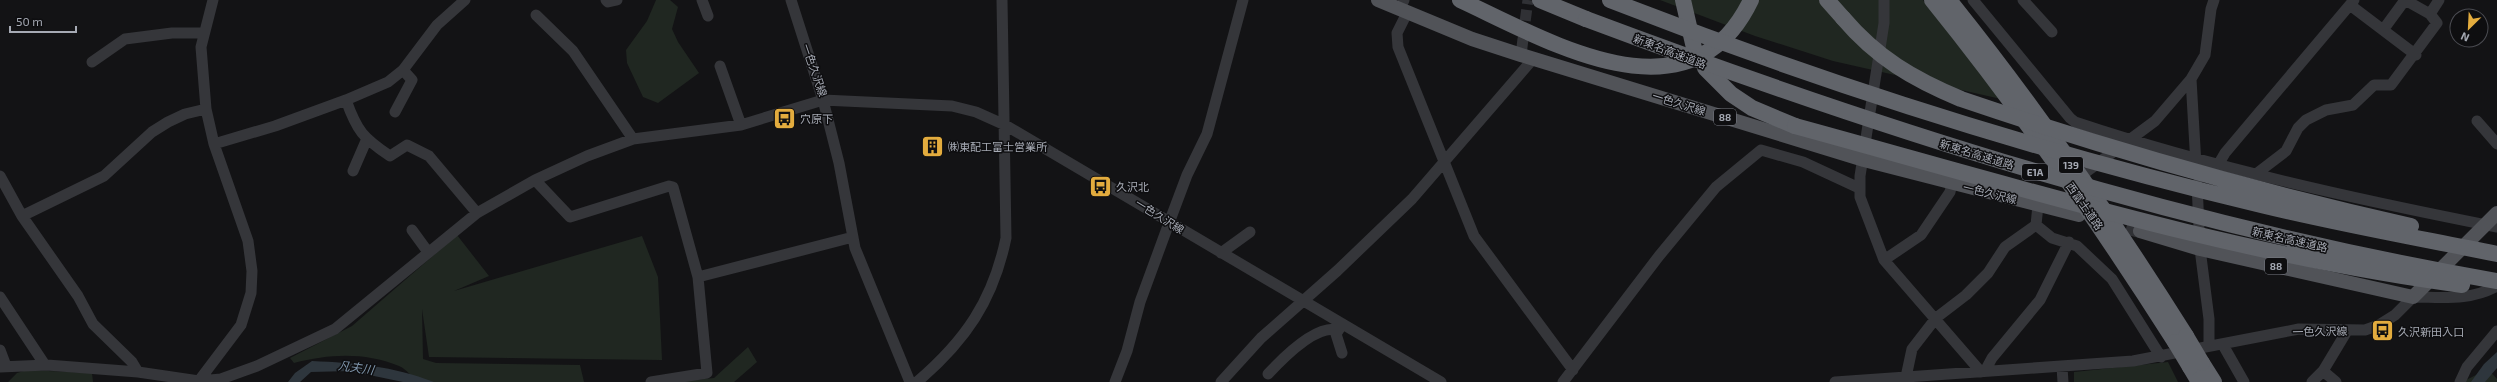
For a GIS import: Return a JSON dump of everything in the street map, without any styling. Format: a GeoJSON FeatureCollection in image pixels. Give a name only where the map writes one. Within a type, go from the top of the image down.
{"type":"FeatureCollection","features":[{"type":"Feature","properties":{"kind":"highway"},"geometry":{"type":"LineString","coordinates":[[1460,0],[1588,57],[1612,63],[1649,68],[1690,61],[1714,49],[1744,16],[1752,0]]}},
{"type":"Feature","properties":{"kind":"highway","name":"新東名高速道路"},"geometry":{"type":"LineString","coordinates":[[1540,0],[1586,19],[1763,84],[2001,162],[2253,230],[2353,253],[2497,281]]}},
{"type":"Feature","properties":{"kind":"highway","name":"E1A"},"geometry":{"type":"LineString","coordinates":[[1610,0],[1812,76],[1983,130],[2261,205],[2497,254]]}},
{"type":"Feature","properties":{"kind":"highway"},"geometry":{"type":"LineString","coordinates":[[1684,0],[1694,48]]}},
{"type":"Feature","properties":{"kind":"highway"},"geometry":{"type":"LineString","coordinates":[[1828,0],[1862,41],[1882,57],[1929,86],[1961,99],[2153,159],[2316,205],[2497,245]]}},
{"type":"Feature","properties":{"kind":"highway","name":"西富士道路"},"geometry":{"type":"LineString","coordinates":[[1932,0],[2002,88],[2181,339]]}},
{"type":"Feature","properties":{"kind":"highway","name":"西富士道路"},"geometry":{"type":"LineString","coordinates":[[1949,0],[2014,82],[2132,250],[2196,365],[2214,382]]}},
{"type":"Feature","properties":{"kind":"highway"},"geometry":{"type":"LineString","coordinates":[[1705,68],[1731,94],[1752,108],[1795,126],[2223,242],[2335,265],[2497,290]]}},
{"type":"Feature","properties":{"kind":"highway","name":"西富士道路"},"geometry":{"type":"LineString","coordinates":[[2196,365],[2199,382]]}},
{"type":"Feature","properties":{"kind":"main road","name":"一色久沢線"},"geometry":{"type":"LineString","coordinates":[[1378,0],[1404,7],[1527,57],[1864,160],[2079,215]]}},
{"type":"Feature","properties":{"kind":"main road","name":"一色久沢線"},"geometry":{"type":"LineString","coordinates":[[2413,297],[2483,225],[2497,213]]}},
{"type":"Feature","properties":{"kind":"main road","name":"88"},"geometry":{"type":"LineString","coordinates":[[2140,231],[2200,249],[2413,297]]}},
{"type":"Feature","properties":{"kind":"street"},"geometry":{"type":"LineString","coordinates":[[198,382],[241,325],[251,293],[252,271],[248,241],[214,144],[206,109],[201,63],[204,33],[213,0]]}},
{"type":"Feature","properties":{"kind":"street"},"geometry":{"type":"LineString","coordinates":[[214,144],[275,126],[346,100],[388,82],[403,70],[437,25],[465,0]]}},
{"type":"Feature","properties":{"kind":"street"},"geometry":{"type":"LineString","coordinates":[[606,0],[608,2],[617,0]]}},
{"type":"Feature","properties":{"kind":"street"},"geometry":{"type":"LineString","coordinates":[[702,0],[708,16]]}},
{"type":"Feature","properties":{"kind":"street","name":"一色久沢線"},"geometry":{"type":"LineString","coordinates":[[791,0],[823,100],[952,106],[976,112],[1005,125],[1302,300],[1340,327],[1441,382]]}},
{"type":"Feature","properties":{"kind":"street"},"geometry":{"type":"LineString","coordinates":[[917,382],[949,353],[967,332],[979,312],[1001,263],[1006,238],[1002,0]]}},
{"type":"Feature","properties":{"kind":"street"},"geometry":{"type":"LineString","coordinates":[[1115,382],[1127,351],[1140,302],[1169,223],[1187,175],[1207,134],[1243,0]]}},
{"type":"Feature","properties":{"kind":"street"},"geometry":{"type":"LineString","coordinates":[[1884,0],[1883,31],[1859,188],[1864,209],[1884,260],[1983,371],[2040,300],[2069,242]]}},
{"type":"Feature","properties":{"kind":"street"},"geometry":{"type":"LineString","coordinates":[[1972,0],[2070,118],[2130,141],[2196,160],[2497,227]]}},
{"type":"Feature","properties":{"kind":"street"},"geometry":{"type":"LineString","coordinates":[[2023,0],[2052,32]]}},
{"type":"Feature","properties":{"kind":"street"},"geometry":{"type":"LineString","coordinates":[[2086,172],[2155,122],[2192,79],[2205,55],[2210,8],[2214,0]]}},
{"type":"Feature","properties":{"kind":"street"},"geometry":{"type":"LineString","coordinates":[[2256,174],[2286,151],[2298,128],[2306,120],[2326,110],[2353,105],[2374,85],[2391,85],[2416,55],[2437,23],[2430,14],[2405,0],[2383,30]]}},
{"type":"Feature","properties":{"kind":"street"},"geometry":{"type":"LineString","coordinates":[[2430,14],[2439,0]]}},
{"type":"Feature","properties":{"kind":"street"},"geometry":{"type":"LineString","coordinates":[[2218,165],[2225,153],[2352,2],[2383,30],[2416,55]]}},
{"type":"Feature","properties":{"kind":"street"},"geometry":{"type":"LineString","coordinates":[[1404,7],[1396,42],[1474,236],[1481,249],[1573,370]]}},
{"type":"Feature","properties":{"kind":"street"},"geometry":{"type":"LineString","coordinates":[[536,15],[573,51],[633,139]]}},
{"type":"Feature","properties":{"kind":"street"},"geometry":{"type":"LineString","coordinates":[[92,62],[125,39],[172,34],[204,33]]}},
{"type":"Feature","properties":{"kind":"street"},"geometry":{"type":"LineString","coordinates":[[1221,382],[1261,338],[1302,300],[1337,271],[1412,199],[1527,57],[1523,39]]}},
{"type":"Feature","properties":{"kind":"street"},"geometry":{"type":"LineString","coordinates":[[720,66],[741,125]]}},
{"type":"Feature","properties":{"kind":"street"},"geometry":{"type":"LineString","coordinates":[[395,112],[412,80],[403,70]]}},
{"type":"Feature","properties":{"kind":"street"},"geometry":{"type":"LineString","coordinates":[[2192,79],[2200,249],[2209,319],[2209,346]]}},
{"type":"Feature","properties":{"kind":"street"},"geometry":{"type":"LineString","coordinates":[[346,100],[354,122],[366,141],[390,156],[407,145],[429,156],[477,213]]}},
{"type":"Feature","properties":{"kind":"street"},"geometry":{"type":"LineString","coordinates":[[0,350],[3,366],[45,365],[138,372],[198,382],[221,379],[257,366],[336,329],[477,213],[536,180],[600,150],[633,139],[741,125],[823,100],[839,163],[855,248],[910,382]]}},
{"type":"Feature","properties":{"kind":"street"},"geometry":{"type":"LineString","coordinates":[[22,216],[104,176],[136,146],[168,122],[185,114],[206,109]]}},
{"type":"Feature","properties":{"kind":"street"},"geometry":{"type":"LineString","coordinates":[[2477,121],[2497,144]]}},
{"type":"Feature","properties":{"kind":"street"},"geometry":{"type":"LineString","coordinates":[[353,171],[366,141]]}},
{"type":"Feature","properties":{"kind":"street"},"geometry":{"type":"LineString","coordinates":[[1563,382],[1659,256],[1716,187],[1761,150],[1803,162],[1859,188]]}},
{"type":"Feature","properties":{"kind":"street"},"geometry":{"type":"LineString","coordinates":[[0,176],[22,216],[78,296],[93,324],[132,362],[138,372]]}},
{"type":"Feature","properties":{"kind":"street"},"geometry":{"type":"LineString","coordinates":[[536,180],[570,217],[669,186],[673,187],[698,277],[707,373],[651,382]]}},
{"type":"Feature","properties":{"kind":"street"},"geometry":{"type":"LineString","coordinates":[[1884,260],[1921,235],[1950,192],[1952,183]]}},
{"type":"Feature","properties":{"kind":"street"},"geometry":{"type":"LineString","coordinates":[[1906,377],[1912,349],[1936,318],[1966,295],[1988,273],[2005,247],[2036,225],[2041,205],[2065,188]]}},
{"type":"Feature","properties":{"kind":"street"},"geometry":{"type":"LineString","coordinates":[[2036,225],[2052,238],[2069,242],[2077,246],[2092,258],[2112,279],[2162,357]]}},
{"type":"Feature","properties":{"kind":"street"},"geometry":{"type":"LineString","coordinates":[[412,230],[428,252]]}},
{"type":"Feature","properties":{"kind":"street"},"geometry":{"type":"LineString","coordinates":[[1221,253],[1250,232]]}},
{"type":"Feature","properties":{"kind":"street"},"geometry":{"type":"LineString","coordinates":[[698,277],[853,237]]}},
{"type":"Feature","properties":{"kind":"street"},"geometry":{"type":"LineString","coordinates":[[2413,297],[2465,298],[2484,294],[2497,286]]}},
{"type":"Feature","properties":{"kind":"street"},"geometry":{"type":"LineString","coordinates":[[0,297],[45,365]]}},
{"type":"Feature","properties":{"kind":"street","name":"一色久沢線"},"geometry":{"type":"LineString","coordinates":[[1835,382],[1983,371],[2062,367],[2162,357],[2209,346],[2223,345],[2299,329],[2347,331],[2365,330],[2380,325],[2395,315],[2413,297]]}},
{"type":"Feature","properties":{"kind":"street"},"geometry":{"type":"LineString","coordinates":[[1340,327],[1336,334],[1342,353]]}},
{"type":"Feature","properties":{"kind":"street"},"geometry":{"type":"LineString","coordinates":[[1268,374],[1281,359],[1302,343],[1325,331],[1340,327]]}},
{"type":"Feature","properties":{"kind":"street"},"geometry":{"type":"LineString","coordinates":[[2312,382],[2323,371],[2347,331]]}},
{"type":"Feature","properties":{"kind":"street"},"geometry":{"type":"LineString","coordinates":[[2460,382],[2467,367],[2497,332]]}},
{"type":"Feature","properties":{"kind":"street"},"geometry":{"type":"LineString","coordinates":[[2223,345],[2244,382]]}},
{"type":"Feature","properties":{"kind":"street"},"geometry":{"type":"LineString","coordinates":[[2062,367],[2063,382]]}},
{"type":"Feature","properties":{"kind":"street"},"geometry":{"type":"LineString","coordinates":[[2323,371],[2336,382]]}},
{"type":"Feature","properties":{"kind":"street"},"geometry":{"type":"LineString","coordinates":[[132,382],[138,372]]}},
{"type":"Feature","properties":{"kind":"shaded area"},"geometry":{"type":"Polygon","coordinates":[[[656,0],[670,0],[678,7],[672,29],[678,42],[699,73],[658,103],[643,97],[627,63],[626,50],[647,21],[656,0]]]}},
{"type":"Feature","properties":{"kind":"shaded area"},"geometry":{"type":"Polygon","coordinates":[[[1660,0],[1923,0],[2001,99],[1833,61],[1755,36],[1660,0]]]}},
{"type":"Feature","properties":{"kind":"shaded area"},"geometry":{"type":"Polygon","coordinates":[[[457,235],[489,276],[454,291],[642,236],[658,277],[662,360],[429,357],[422,309],[423,359],[436,363],[580,365],[584,382],[418,382],[402,367],[373,358],[334,356],[294,363],[290,358],[352,326],[457,235]]]}},
{"type":"Feature","properties":{"kind":"shaded area"},"geometry":{"type":"Polygon","coordinates":[[[748,347],[757,362],[734,382],[675,382],[714,378],[748,347]]]}},
{"type":"Feature","properties":{"kind":"shaded area"},"geometry":{"type":"Polygon","coordinates":[[[2168,362],[2178,382],[2074,382],[2074,372],[2168,362]]]}},
{"type":"Feature","properties":{"kind":"shaded area"},"geometry":{"type":"Polygon","coordinates":[[[2488,369],[2497,379],[2497,382],[2462,382],[2488,369]]]}},
{"type":"Feature","properties":{"kind":"shaded area"},"geometry":{"type":"Polygon","coordinates":[[[27,370],[92,373],[93,382],[8,382],[17,373],[27,370]]]}},
{"type":"Feature","properties":{"kind":"water"},"geometry":{"type":"Polygon","coordinates":[[[2497,352],[2497,368],[2485,382],[2471,382],[2484,364],[2497,352]]]}},
{"type":"Feature","properties":{"kind":"water","name":"凡夫川"},"geometry":{"type":"Polygon","coordinates":[[[312,361],[374,366],[403,372],[434,382],[403,382],[350,371],[311,372],[300,382],[288,382],[295,373],[312,361]]]}},
{"type":"Feature","properties":{"kind":"tunnel"},"geometry":{"type":"LineString","coordinates":[[1523,37],[1528,0]]}},
{"type":"Feature","properties":{"kind":"tunnel"},"geometry":{"type":"LineString","coordinates":[[2106,222],[2140,231]]}},
{"type":"Feature","properties":{"kind":"place","name":"穴原下"},"geometry":{"type":"Point","coordinates":[785,118]}},
{"type":"Feature","properties":{"kind":"place","name":"㈱東配工富士営業所"},"geometry":{"type":"Point","coordinates":[932,146]}},
{"type":"Feature","properties":{"kind":"place","name":"久沢北"},"geometry":{"type":"Point","coordinates":[1101,186]}},
{"type":"Feature","properties":{"kind":"place","name":"久沢新田入口"},"geometry":{"type":"Point","coordinates":[2383,331]}}]}
